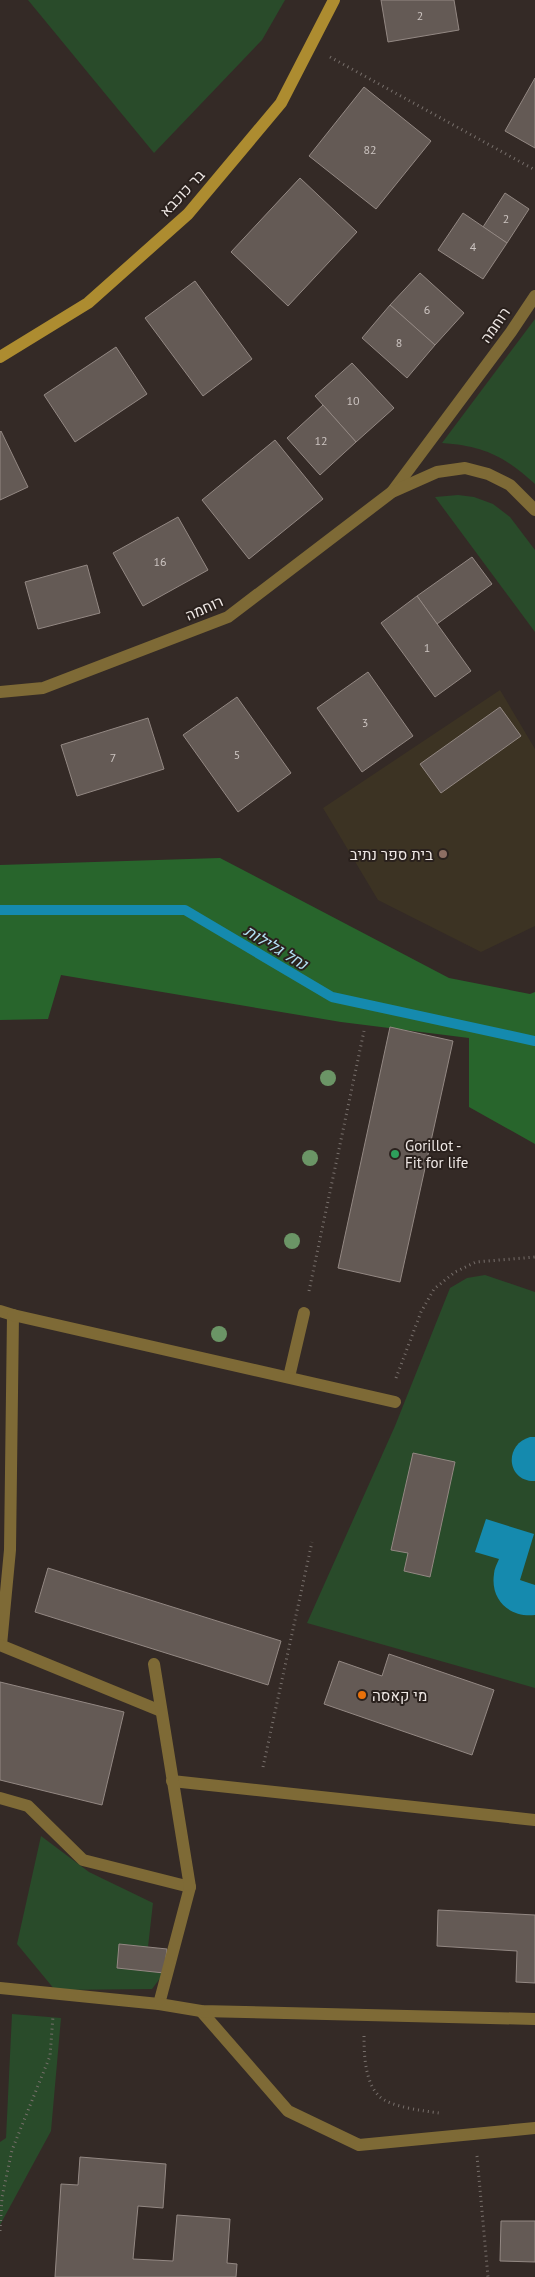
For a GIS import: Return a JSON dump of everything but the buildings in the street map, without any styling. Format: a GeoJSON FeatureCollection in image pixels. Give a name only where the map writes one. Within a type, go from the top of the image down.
{"type":"FeatureCollection","features":[{"type":"Feature","properties":{"kind":"street","name":"בר כוכבא"},"geometry":{"type":"LineString","coordinates":[[0,357],[88,303],[188,214],[280,102],[334,0]]}},
{"type":"Feature","properties":{"kind":"street","name":"רוחמה"},"geometry":{"type":"LineString","coordinates":[[392,492],[511,332],[535,296]]}},
{"type":"Feature","properties":{"kind":"street","name":"רוחמה"},"geometry":{"type":"LineString","coordinates":[[0,692],[43,688],[228,617],[392,492],[437,472],[465,468],[488,474],[510,485],[535,510]]}},
{"type":"Feature","properties":{"kind":"street"},"geometry":{"type":"LineString","coordinates":[[0,1311],[391,1401]]}},
{"type":"Feature","properties":{"kind":"street"},"geometry":{"type":"LineString","coordinates":[[289,1377],[304,1313]]}},
{"type":"Feature","properties":{"kind":"street"},"geometry":{"type":"LineString","coordinates":[[14,1315],[10,1550],[1,1645],[161,1710]]}},
{"type":"Feature","properties":{"kind":"street"},"geometry":{"type":"LineString","coordinates":[[154,1664],[190,1887],[159,2004]]}},
{"type":"Feature","properties":{"kind":"street"},"geometry":{"type":"LineString","coordinates":[[172,1780],[535,1820]]}},
{"type":"Feature","properties":{"kind":"street"},"geometry":{"type":"LineString","coordinates":[[0,1798],[28,1806],[83,1860],[190,1887]]}},
{"type":"Feature","properties":{"kind":"street"},"geometry":{"type":"LineString","coordinates":[[0,1988],[159,2004],[201,2011],[535,2019]]}},
{"type":"Feature","properties":{"kind":"street"},"geometry":{"type":"LineString","coordinates":[[201,2011],[288,2110],[359,2145],[535,2128]]}},
{"type":"Feature","properties":{"kind":"path"},"geometry":{"type":"LineString","coordinates":[[310,46],[535,170]]}},
{"type":"Feature","properties":{"kind":"path"},"geometry":{"type":"LineString","coordinates":[[304,1313],[364,1030]]}},
{"type":"Feature","properties":{"kind":"path"},"geometry":{"type":"LineString","coordinates":[[391,1401],[421,1312],[434,1289],[455,1272],[476,1262],[535,1257]]}},
{"type":"Feature","properties":{"kind":"path"},"geometry":{"type":"LineString","coordinates":[[258,1790],[312,1542]]}},
{"type":"Feature","properties":{"kind":"path"},"geometry":{"type":"LineString","coordinates":[[0,2231],[2,2197],[12,2150],[50,2056],[55,1993]]}},
{"type":"Feature","properties":{"kind":"path"},"geometry":{"type":"LineString","coordinates":[[364,2015],[364,2048],[368,2075],[378,2096],[388,2102],[446,2114]]}},
{"type":"Feature","properties":{"kind":"path"},"geometry":{"type":"LineString","coordinates":[[475,2134],[488,2277]]}},
{"type":"Feature","properties":{"kind":"shaded area","name":"בית ספר נתיב"},"geometry":{"type":"Polygon","coordinates":[[[500,690],[535,749],[535,926],[481,952],[378,900],[323,808],[500,690]]]}},
{"type":"Feature","properties":{"kind":"green space"},"geometry":{"type":"Polygon","coordinates":[[[28,0],[285,0],[262,40],[154,153],[28,0]]]}},
{"type":"Feature","properties":{"kind":"green space"},"geometry":{"type":"Polygon","coordinates":[[[535,319],[535,484],[513,466],[493,454],[457,444],[442,443],[535,319]]]}},
{"type":"Feature","properties":{"kind":"green space"},"geometry":{"type":"Polygon","coordinates":[[[458,495],[474,497],[493,504],[510,517],[535,550],[535,632],[435,497],[458,495]]]}},
{"type":"Feature","properties":{"kind":"green space"},"geometry":{"type":"Polygon","coordinates":[[[220,858],[449,978],[530,994],[535,992],[535,1144],[469,1107],[469,1038],[341,1022],[61,975],[48,1019],[0,1020],[0,865],[220,858]]]}},
{"type":"Feature","properties":{"kind":"green space"},"geometry":{"type":"Polygon","coordinates":[[[485,1275],[535,1292],[535,1688],[307,1623],[395,1426],[450,1288],[467,1278],[485,1275]]]}},
{"type":"Feature","properties":{"kind":"green space"},"geometry":{"type":"Polygon","coordinates":[[[41,1836],[89,1872],[153,1903],[148,1947],[120,1944],[117,1967],[164,1973],[152,1989],[55,1990],[17,1944],[41,1836]]]}},
{"type":"Feature","properties":{"kind":"green space"},"geometry":{"type":"Polygon","coordinates":[[[12,2014],[61,2018],[51,2131],[0,2225],[0,2142],[6,2138],[12,2014]]]}},
{"type":"Feature","properties":{"kind":"water"},"geometry":{"type":"Polygon","coordinates":[[[535,1437],[535,1481],[526,1480],[519,1476],[514,1470],[512,1462],[515,1447],[521,1441],[535,1437]]]}},
{"type":"Feature","properties":{"kind":"water"},"geometry":{"type":"Polygon","coordinates":[[[486,1519],[534,1534],[520,1580],[535,1585],[535,1615],[517,1614],[510,1610],[495,1592],[494,1570],[499,1559],[475,1552],[486,1519]]]}},
{"type":"Feature","properties":{"kind":"waterway","name":"נחל גלילות"},"geometry":{"type":"LineString","coordinates":[[0,910],[185,910],[332,997],[535,1041]]}},
{"type":"Feature","properties":{"kind":"place","name":"בית ספר נתיב"},"geometry":{"type":"Point","coordinates":[443,854]}},
{"type":"Feature","properties":{"kind":"place","name":"Gorillot - Fit for life"},"geometry":{"type":"Point","coordinates":[395,1154]}},
{"type":"Feature","properties":{"kind":"place","name":"מי קאסה"},"geometry":{"type":"Point","coordinates":[362,1695]}}]}
